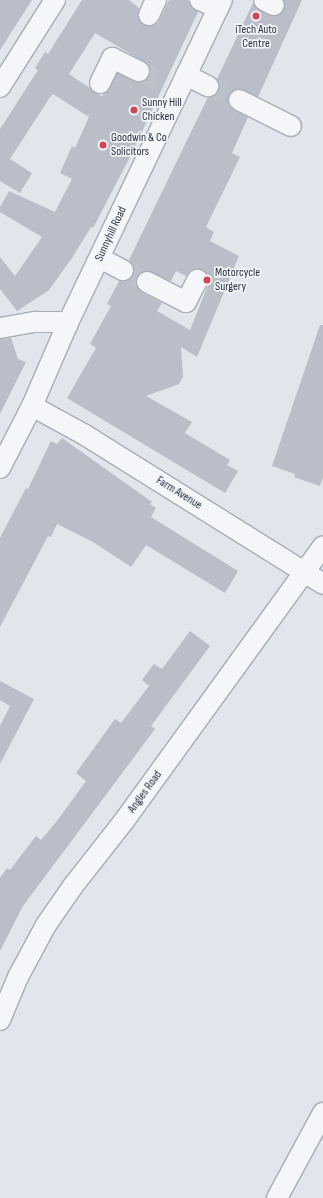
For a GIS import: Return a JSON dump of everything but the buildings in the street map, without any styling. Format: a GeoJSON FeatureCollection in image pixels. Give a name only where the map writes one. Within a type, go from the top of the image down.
{"type":"FeatureCollection","features":[{"type":"Feature","properties":{"kind":"street"},"geometry":{"type":"LineString","coordinates":[[0,87],[55,0]]}},
{"type":"Feature","properties":{"kind":"street"},"geometry":{"type":"LineString","coordinates":[[200,0],[220,4]]}},
{"type":"Feature","properties":{"kind":"street","name":"Sunnyhill Road"},"geometry":{"type":"LineString","coordinates":[[0,468],[32,406],[68,324],[100,258],[177,83],[220,4]]}},
{"type":"Feature","properties":{"kind":"street"},"geometry":{"type":"LineString","coordinates":[[100,83],[112,58],[139,71]]}},
{"type":"Feature","properties":{"kind":"street"},"geometry":{"type":"LineString","coordinates":[[177,83],[208,86]]}},
{"type":"Feature","properties":{"kind":"street"},"geometry":{"type":"LineString","coordinates":[[238,100],[291,126]]}},
{"type":"Feature","properties":{"kind":"street"},"geometry":{"type":"LineString","coordinates":[[100,258],[123,270]]}},
{"type":"Feature","properties":{"kind":"street"},"geometry":{"type":"LineString","coordinates":[[147,282],[186,302],[197,280]]}},
{"type":"Feature","properties":{"kind":"street"},"geometry":{"type":"LineString","coordinates":[[0,328],[35,322],[59,322],[68,324]]}},
{"type":"Feature","properties":{"kind":"street","name":"Farm Avenue"},"geometry":{"type":"LineString","coordinates":[[32,406],[85,435],[323,584]]}},
{"type":"Feature","properties":{"kind":"street","name":"Angles Road"},"geometry":{"type":"LineString","coordinates":[[0,1020],[18,977],[46,925],[306,572],[323,546]]}},
{"type":"Feature","properties":{"kind":"street"},"geometry":{"type":"LineString","coordinates":[[277,1198],[323,1113]]}},
{"type":"Feature","properties":{"kind":"tunnel"},"geometry":{"type":"LineString","coordinates":[[139,71],[166,84]]}},
{"type":"Feature","properties":{"kind":"tunnel"},"geometry":{"type":"LineString","coordinates":[[208,86],[239,100]]}},
{"type":"Feature","properties":{"kind":"tunnel"},"geometry":{"type":"LineString","coordinates":[[123,270],[147,282]]}},
{"type":"Feature","properties":{"kind":"place","name":"iTech Auto Centre"},"geometry":{"type":"Point","coordinates":[256,16]}},
{"type":"Feature","properties":{"kind":"place","name":"Sunny Hill Chicken"},"geometry":{"type":"Point","coordinates":[134,110]}},
{"type":"Feature","properties":{"kind":"place","name":"Goodwin & Co Solicitors"},"geometry":{"type":"Point","coordinates":[103,145]}},
{"type":"Feature","properties":{"kind":"place","name":"Motorcycle Surgery"},"geometry":{"type":"Point","coordinates":[207,280]}}]}
